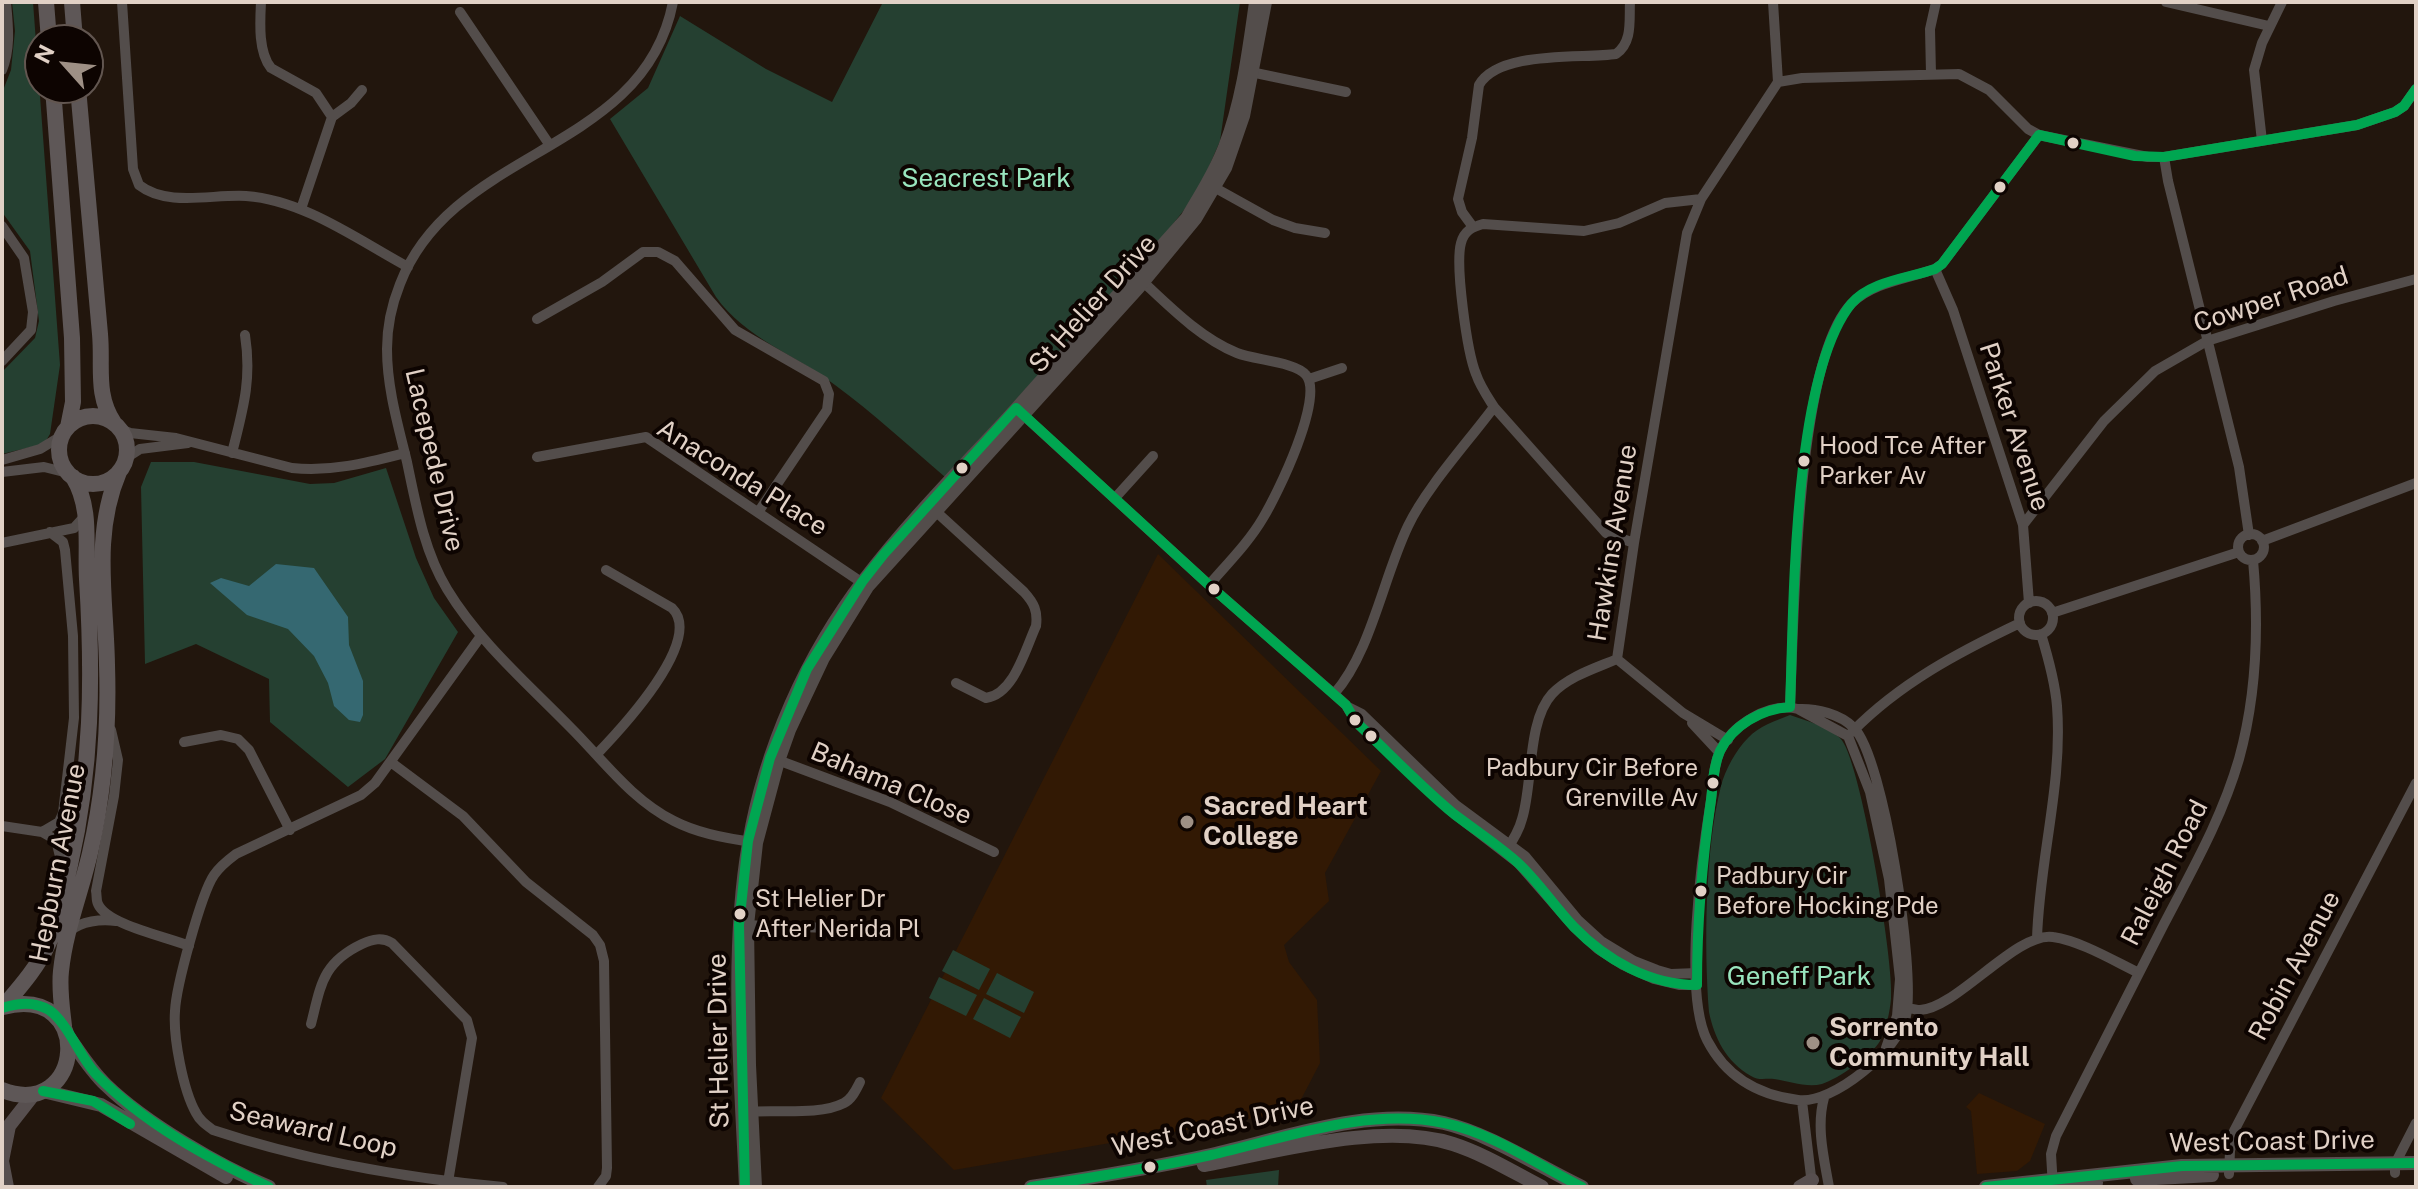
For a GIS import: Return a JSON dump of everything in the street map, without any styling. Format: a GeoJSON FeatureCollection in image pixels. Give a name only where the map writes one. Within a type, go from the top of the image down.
{"type":"FeatureCollection","features":[{"type":"Feature","properties":{"kind":"main road"},"geometry":{"type":"LineString","coordinates":[[46,2],[48,24]]}},
{"type":"Feature","properties":{"kind":"main road"},"geometry":{"type":"LineString","coordinates":[[72,2],[74,24]]}},
{"type":"Feature","properties":{"kind":"main road"},"geometry":{"type":"LineString","coordinates":[[54,104],[72,338],[73,402],[60,454],[71,475],[86,483],[100,483],[122,465],[126,443],[106,410],[99,381],[101,337],[79,104]]}},
{"type":"Feature","properties":{"kind":"main road"},"geometry":{"type":"LineString","coordinates":[[66,431],[80,419],[94,416],[117,426]]}},
{"type":"Feature","properties":{"kind":"main road","name":"Hepburn Avenue"},"geometry":{"type":"LineString","coordinates":[[39,1092],[57,1081],[66,1068],[70,1052],[61,972],[99,803],[108,668],[101,543],[112,487],[122,465]]}},
{"type":"Feature","properties":{"kind":"main road","name":"Hepburn Avenue"},"geometry":{"type":"LineString","coordinates":[[3,1007],[28,979],[49,941],[66,883],[85,785],[92,663],[85,554],[86,515],[82,496],[71,475]]}},
{"type":"Feature","properties":{"kind":"main road"},"geometry":{"type":"LineString","coordinates":[[3,1007],[20,1003],[37,1004],[53,1013],[93,1071],[123,1100],[219,1163],[269,1187]]}},
{"type":"Feature","properties":{"kind":"main road"},"geometry":{"type":"LineString","coordinates":[[2,1090],[18,1095],[39,1092],[101,1105],[244,1187]]}},
{"type":"Feature","properties":{"kind":"main road"},"geometry":{"type":"LineString","coordinates":[[8,1186],[2,1161],[9,1126],[39,1092]]}},
{"type":"Feature","properties":{"kind":"main road","name":"West Coast Drive"},"geometry":{"type":"LineString","coordinates":[[1031,1187],[1159,1166],[1339,1124],[1392,1119],[1433,1121],[1459,1128],[1582,1187]]}},
{"type":"Feature","properties":{"kind":"main road","name":"West Coast Drive"},"geometry":{"type":"LineString","coordinates":[[1083,1187],[1336,1141],[1400,1135],[1436,1139],[1472,1151],[1542,1187]]}},
{"type":"Feature","properties":{"kind":"main road","name":"West Coast Drive"},"geometry":{"type":"LineString","coordinates":[[1986,1187],[2052,1183],[2172,1167],[2229,1170],[2395,1168],[2416,1163]]}},
{"type":"Feature","properties":{"kind":"main road","name":"West Coast Drive"},"geometry":{"type":"LineString","coordinates":[[2395,1168],[2416,1173]]}},
{"type":"Feature","properties":{"kind":"main road","name":"West Coast Drive"},"geometry":{"type":"LineString","coordinates":[[2065,1187],[2229,1170]]}},
{"type":"Feature","properties":{"kind":"street"},"geometry":{"type":"LineString","coordinates":[[2,70],[8,34],[6,2]]}},
{"type":"Feature","properties":{"kind":"street"},"geometry":{"type":"LineString","coordinates":[[122,2],[133,169],[139,185],[161,196],[249,196],[301,209],[408,267]]}},
{"type":"Feature","properties":{"kind":"street"},"geometry":{"type":"LineString","coordinates":[[261,2],[263,51],[267,63],[316,93],[332,117]]}},
{"type":"Feature","properties":{"kind":"street","name":"Lacepede Drive"},"geometry":{"type":"LineString","coordinates":[[673,2],[669,21],[656,49],[625,93],[601,115],[476,190],[451,210],[426,239],[408,267],[394,304],[387,349],[392,399],[422,528],[446,588],[481,636],[634,794],[673,821],[713,835],[753,842]]}},
{"type":"Feature","properties":{"kind":"street","name":"St Helier Drive"},"geometry":{"type":"LineString","coordinates":[[1249,72],[1255,2]]}},
{"type":"Feature","properties":{"kind":"street","name":"St Helier Drive"},"geometry":{"type":"LineString","coordinates":[[745,1187],[747,1112],[743,925],[753,842],[774,759],[807,669],[865,584],[1140,278],[1211,186],[1249,72],[1266,2]]}},
{"type":"Feature","properties":{"kind":"street"},"geometry":{"type":"LineString","coordinates":[[1473,227],[1462,212],[1458,199],[1472,138],[1479,85],[1484,77],[1504,66],[1561,55],[1616,54],[1627,42],[1630,2]]}},
{"type":"Feature","properties":{"kind":"street"},"geometry":{"type":"LineString","coordinates":[[1773,2],[1778,82],[1802,78],[1959,74],[1978,82],[2028,129],[2039,135],[2135,156],[2164,157],[2357,125],[2385,117],[2404,106],[2416,89]]}},
{"type":"Feature","properties":{"kind":"street"},"geometry":{"type":"LineString","coordinates":[[1931,74],[1930,29],[1936,2]]}},
{"type":"Feature","properties":{"kind":"street"},"geometry":{"type":"LineString","coordinates":[[2166,2],[2269,26]]}},
{"type":"Feature","properties":{"kind":"street"},"geometry":{"type":"LineString","coordinates":[[2262,141],[2254,70],[2269,26],[2282,2]]}},
{"type":"Feature","properties":{"kind":"street"},"geometry":{"type":"LineString","coordinates":[[460,12],[549,144]]}},
{"type":"Feature","properties":{"kind":"street"},"geometry":{"type":"LineString","coordinates":[[1249,72],[1346,92]]}},
{"type":"Feature","properties":{"kind":"street","name":"Hawkins Avenue"},"geometry":{"type":"LineString","coordinates":[[1508,848],[1523,816],[1538,725],[1547,702],[1553,693],[1577,676],[1617,659],[1687,233],[1701,199],[1778,82]]}},
{"type":"Feature","properties":{"kind":"street"},"geometry":{"type":"LineString","coordinates":[[301,209],[332,117],[362,90]]}},
{"type":"Feature","properties":{"kind":"street"},"geometry":{"type":"LineString","coordinates":[[1794,708],[1802,484],[1826,351],[1841,317],[1860,296],[1885,284],[1935,269],[1947,259],[2039,135]]}},
{"type":"Feature","properties":{"kind":"street"},"geometry":{"type":"LineString","coordinates":[[2164,157],[2239,467],[2249,535]]}},
{"type":"Feature","properties":{"kind":"street"},"geometry":{"type":"LineString","coordinates":[[1211,186],[1273,220],[1295,228],[1325,233]]}},
{"type":"Feature","properties":{"kind":"street"},"geometry":{"type":"LineString","coordinates":[[1634,543],[1606,533],[1494,407],[1483,390],[1472,363],[1462,298],[1460,252],[1464,235],[1473,227],[1483,224],[1584,231],[1619,223],[1665,203],[1701,199]]}},
{"type":"Feature","properties":{"kind":"street"},"geometry":{"type":"LineString","coordinates":[[2,226],[24,258],[33,312],[31,330],[2,361]]}},
{"type":"Feature","properties":{"kind":"street"},"geometry":{"type":"LineString","coordinates":[[537,319],[602,282],[643,252],[658,252],[675,261],[735,330],[824,381],[829,394],[827,410],[759,511]]}},
{"type":"Feature","properties":{"kind":"street","name":"Parker Avenue"},"geometry":{"type":"LineString","coordinates":[[1935,269],[1953,310],[2023,525],[2029,603]]}},
{"type":"Feature","properties":{"kind":"street"},"geometry":{"type":"LineString","coordinates":[[1140,278],[1191,324],[1222,346],[1254,359],[1291,366],[1305,372],[1309,379],[1311,394],[1302,432],[1264,517],[1209,585]]}},
{"type":"Feature","properties":{"kind":"street","name":"Cowper Road"},"geometry":{"type":"LineString","coordinates":[[2023,525],[2104,421],[2155,371],[2207,341],[2416,279]]}},
{"type":"Feature","properties":{"kind":"street"},"geometry":{"type":"LineString","coordinates":[[232,453],[248,385],[249,360],[245,335]]}},
{"type":"Feature","properties":{"kind":"street"},"geometry":{"type":"LineString","coordinates":[[1309,379],[1342,368]]}},
{"type":"Feature","properties":{"kind":"street"},"geometry":{"type":"LineString","coordinates":[[1334,694],[1352,670],[1414,515],[1494,407]]}},
{"type":"Feature","properties":{"kind":"street"},"geometry":{"type":"LineString","coordinates":[[1019,411],[1346,705],[1356,722],[1444,805],[1525,856],[1578,920],[1634,961],[1671,974],[1697,973]]}},
{"type":"Feature","properties":{"kind":"street"},"geometry":{"type":"LineString","coordinates":[[117,426],[130,433],[176,438],[310,470],[351,467],[405,453]]}},
{"type":"Feature","properties":{"kind":"street"},"geometry":{"type":"LineString","coordinates":[[2,460],[40,449],[66,431]]}},
{"type":"Feature","properties":{"kind":"street","name":"Anaconda Place"},"geometry":{"type":"LineString","coordinates":[[537,457],[646,437],[865,584]]}},
{"type":"Feature","properties":{"kind":"street"},"geometry":{"type":"LineString","coordinates":[[122,465],[140,449],[190,443]]}},
{"type":"Feature","properties":{"kind":"street"},"geometry":{"type":"LineString","coordinates":[[1115,498],[1153,456]]}},
{"type":"Feature","properties":{"kind":"street"},"geometry":{"type":"LineString","coordinates":[[2,472],[44,467],[71,475]]}},
{"type":"Feature","properties":{"kind":"street"},"geometry":{"type":"LineString","coordinates":[[2262,541],[2416,483]]}},
{"type":"Feature","properties":{"kind":"street"},"geometry":{"type":"LineString","coordinates":[[932,508],[1024,592],[1035,606],[1037,618],[1010,681],[999,695],[986,698],[956,683]]}},
{"type":"Feature","properties":{"kind":"street"},"geometry":{"type":"LineString","coordinates":[[2,543],[74,528],[86,515]]}},
{"type":"Feature","properties":{"kind":"street"},"geometry":{"type":"LineString","coordinates":[[42,832],[59,822],[63,813],[75,679],[65,550],[63,542],[50,532]]}},
{"type":"Feature","properties":{"kind":"street"},"geometry":{"type":"LineString","coordinates":[[2249,535],[2262,541],[2262,553],[2253,560],[2245,559],[2239,552],[2240,541],[2249,535]]}},
{"type":"Feature","properties":{"kind":"street"},"geometry":{"type":"LineString","coordinates":[[2052,613],[2239,552]]}},
{"type":"Feature","properties":{"kind":"street","name":"Raleigh Road"},"geometry":{"type":"LineString","coordinates":[[2052,1183],[2051,1154],[2056,1136],[2223,808],[2247,722],[2254,670],[2253,560]]}},
{"type":"Feature","properties":{"kind":"street"},"geometry":{"type":"LineString","coordinates":[[597,754],[645,701],[681,633],[678,614],[672,608],[606,570]]}},
{"type":"Feature","properties":{"kind":"street"},"geometry":{"type":"LineString","coordinates":[[2040,602],[2052,613],[2051,624],[2041,634],[2030,634],[2020,623],[2020,612],[2029,603],[2040,602]]}},
{"type":"Feature","properties":{"kind":"street"},"geometry":{"type":"LineString","coordinates":[[1851,732],[1911,682],[1943,661],[2020,623]]}},
{"type":"Feature","properties":{"kind":"street"},"geometry":{"type":"LineString","coordinates":[[2037,939],[2038,892],[2053,798],[2058,737],[2051,667],[2041,634]]}},
{"type":"Feature","properties":{"kind":"street","name":"Seaward Loop"},"geometry":{"type":"LineString","coordinates":[[481,636],[375,783],[361,795],[236,854],[222,865],[212,878],[189,946],[175,1006],[174,1025],[188,1094],[201,1121],[223,1133],[309,1157],[448,1182],[503,1187]]}},
{"type":"Feature","properties":{"kind":"street"},"geometry":{"type":"LineString","coordinates":[[1617,659],[1683,713],[1719,752]]}},
{"type":"Feature","properties":{"kind":"street"},"geometry":{"type":"LineString","coordinates":[[1780,706],[1794,708],[1851,732],[1865,749],[1875,779],[1897,877],[1903,919],[1901,1032],[1853,1081],[1824,1098],[1802,1101],[1759,1091],[1732,1074],[1706,1039],[1701,1024],[1697,985],[1702,860],[1719,752],[1728,740],[1762,712],[1780,706]]}},
{"type":"Feature","properties":{"kind":"street"},"geometry":{"type":"LineString","coordinates":[[106,708],[118,760],[96,891],[98,905],[122,922],[189,946]]}},
{"type":"Feature","properties":{"kind":"street"},"geometry":{"type":"LineString","coordinates":[[1683,713],[1728,740]]}},
{"type":"Feature","properties":{"kind":"street"},"geometry":{"type":"LineString","coordinates":[[184,742],[221,735],[238,739],[249,750],[290,830]]}},
{"type":"Feature","properties":{"kind":"street","name":"Bahama Close"},"geometry":{"type":"LineString","coordinates":[[774,759],[890,802],[994,852]]}},
{"type":"Feature","properties":{"kind":"street"},"geometry":{"type":"LineString","coordinates":[[392,763],[463,816],[526,882],[593,935],[600,945],[604,961],[607,1168],[606,1176],[598,1187]]}},
{"type":"Feature","properties":{"kind":"street","name":"Robin Avenue"},"geometry":{"type":"LineString","coordinates":[[2229,1170],[2234,1131],[2416,783]]}},
{"type":"Feature","properties":{"kind":"street"},"geometry":{"type":"LineString","coordinates":[[2,826],[42,832],[58,843],[66,883]]}},
{"type":"Feature","properties":{"kind":"street"},"geometry":{"type":"LineString","coordinates":[[1508,848],[1574,927],[1598,949],[1654,979],[1679,985],[1697,985]]}},
{"type":"Feature","properties":{"kind":"street"},"geometry":{"type":"LineString","coordinates":[[69,933],[76,925],[104,920],[122,922]]}},
{"type":"Feature","properties":{"kind":"street"},"geometry":{"type":"LineString","coordinates":[[743,925],[829,928]]}},
{"type":"Feature","properties":{"kind":"street"},"geometry":{"type":"LineString","coordinates":[[1903,1006],[1920,1010],[1938,1004],[2037,939],[2052,936],[2139,973]]}},
{"type":"Feature","properties":{"kind":"street"},"geometry":{"type":"LineString","coordinates":[[311,1024],[323,978],[330,966],[354,948],[379,939],[392,943],[467,1020],[472,1038],[448,1182]]}},
{"type":"Feature","properties":{"kind":"street"},"geometry":{"type":"LineString","coordinates":[[747,1112],[795,1111],[842,1104],[849,1100],[860,1082]]}},
{"type":"Feature","properties":{"kind":"street"},"geometry":{"type":"LineString","coordinates":[[1824,1098],[1820,1110],[1821,1134],[1829,1187]]}},
{"type":"Feature","properties":{"kind":"street"},"geometry":{"type":"LineString","coordinates":[[1802,1101],[1807,1137],[1808,1185]]}},
{"type":"Feature","properties":{"kind":"street","name":"St Helier Drive"},"geometry":{"type":"LineString","coordinates":[[747,1112],[756,1187]]}},
{"type":"Feature","properties":{"kind":"street"},"geometry":{"type":"LineString","coordinates":[[2395,1168],[2416,1123]]}},
{"type":"Feature","properties":{"kind":"street"},"geometry":{"type":"LineString","coordinates":[[1807,1137],[1821,1134]]}},
{"type":"Feature","properties":{"kind":"shaded area","name":"Sacred Heart College"},"geometry":{"type":"Polygon","coordinates":[[[1158,554],[1381,771],[1325,873],[1329,901],[1284,945],[1289,962],[1317,1000],[1320,1063],[1295,1111],[954,1170],[881,1098],[1158,554]]]}},
{"type":"Feature","properties":{"kind":"shaded area"},"geometry":{"type":"Polygon","coordinates":[[[1979,1093],[2045,1124],[2030,1161],[2017,1171],[1977,1174],[1971,1111],[1966,1107],[1979,1093]]]}},
{"type":"Feature","properties":{"kind":"green space"},"geometry":{"type":"Polygon","coordinates":[[[12,2],[33,2],[35,24],[24,24],[24,104],[41,104],[60,365],[50,434],[44,444],[2,454],[2,372],[35,338],[39,321],[30,251],[2,212],[2,93],[11,70],[15,31],[12,2]]]}},
{"type":"Feature","properties":{"kind":"green space","name":"Seacrest Park"},"geometry":{"type":"Polygon","coordinates":[[[883,2],[1240,2],[1220,141],[1198,192],[1152,251],[945,477],[849,396],[820,374],[756,335],[728,311],[716,297],[610,119],[648,88],[680,16],[766,69],[832,102],[883,2]]]}},
{"type":"Feature","properties":{"kind":"green space"},"geometry":{"type":"Polygon","coordinates":[[[151,462],[194,462],[310,484],[334,483],[386,468],[416,558],[434,598],[458,632],[385,759],[348,787],[270,722],[269,679],[196,644],[145,664],[141,487],[151,462]]]}},
{"type":"Feature","properties":{"kind":"green space","name":"Geneff Park"},"geometry":{"type":"Polygon","coordinates":[[[1790,715],[1835,734],[1848,753],[1866,820],[1891,979],[1890,1009],[1880,1041],[1845,1072],[1816,1085],[1757,1078],[1742,1070],[1722,1048],[1709,1012],[1707,898],[1721,786],[1732,760],[1748,738],[1762,727],[1790,715]]]}},
{"type":"Feature","properties":{"kind":"green space"},"geometry":{"type":"Polygon","coordinates":[[[953,950],[990,969],[979,990],[942,971],[953,950]]]}},
{"type":"Feature","properties":{"kind":"green space"},"geometry":{"type":"Polygon","coordinates":[[[997,973],[1034,992],[1024,1013],[986,994],[997,973]]]}},
{"type":"Feature","properties":{"kind":"green space"},"geometry":{"type":"Polygon","coordinates":[[[939,977],[977,995],[966,1016],[929,998],[939,977]]]}},
{"type":"Feature","properties":{"kind":"green space"},"geometry":{"type":"Polygon","coordinates":[[[984,998],[1021,1017],[1010,1038],[973,1019],[984,998]]]}},
{"type":"Feature","properties":{"kind":"green space"},"geometry":{"type":"Polygon","coordinates":[[[1279,1170],[1278,1187],[1207,1187],[1206,1180],[1279,1170]]]}},
{"type":"Feature","properties":{"kind":"water"},"geometry":{"type":"Polygon","coordinates":[[[276,564],[314,568],[348,617],[349,645],[363,681],[363,715],[360,722],[349,720],[334,706],[328,683],[314,656],[288,629],[247,615],[210,583],[221,578],[249,586],[276,564]]]}},
{"type":"Feature","properties":{"kind":"transit line"},"geometry":{"type":"LineString","coordinates":[[2039,135],[2135,156],[2164,157],[2357,125],[2395,112],[2404,106],[2416,89]]}},
{"type":"Feature","properties":{"kind":"transit line"},"geometry":{"type":"LineString","coordinates":[[1790,707],[1800,497],[1817,385],[1832,339],[1851,304],[1859,296],[1879,285],[1935,269],[1942,264],[2039,135]]}},
{"type":"Feature","properties":{"kind":"transit line"},"geometry":{"type":"LineString","coordinates":[[745,1187],[739,925],[748,841],[770,758],[807,669],[862,582],[1016,408],[1209,585],[1346,705],[1356,722],[1429,792],[1517,862],[1587,939],[1615,960],[1646,975],[1662,981],[1697,985],[1703,869],[1720,751],[1732,733],[1749,720],[1769,711],[1790,707]]}},
{"type":"Feature","properties":{"kind":"transit line"},"geometry":{"type":"LineString","coordinates":[[2,1008],[26,1004],[49,1010],[62,1023],[84,1059],[114,1092],[155,1124],[269,1187]]}},
{"type":"Feature","properties":{"kind":"transit line"},"geometry":{"type":"LineString","coordinates":[[43,1091],[93,1101],[130,1124]]}},
{"type":"Feature","properties":{"kind":"transit line"},"geometry":{"type":"LineString","coordinates":[[1031,1187],[1189,1160],[1326,1127],[1385,1119],[1444,1123],[1480,1134],[1582,1187]]}},
{"type":"Feature","properties":{"kind":"transit line"},"geometry":{"type":"LineString","coordinates":[[1986,1187],[2182,1166],[2416,1163]]}},
{"type":"Feature","properties":{"kind":"place","name":"Hood Tce After Parker Av"},"geometry":{"type":"Point","coordinates":[1804,461]}},
{"type":"Feature","properties":{"kind":"place","name":"Padbury Cir Before Grenville Av"},"geometry":{"type":"Point","coordinates":[1713,783]}},
{"type":"Feature","properties":{"kind":"place","name":"Sacred Heart College"},"geometry":{"type":"Point","coordinates":[1187,822]}},
{"type":"Feature","properties":{"kind":"place","name":"Padbury Cir Before Hocking Pde"},"geometry":{"type":"Point","coordinates":[1701,891]}},
{"type":"Feature","properties":{"kind":"place","name":"St Helier Dr After Nerida Pl"},"geometry":{"type":"Point","coordinates":[740,914]}},
{"type":"Feature","properties":{"kind":"place","name":"Sorrento Community Hall"},"geometry":{"type":"Point","coordinates":[1813,1043]}}]}
